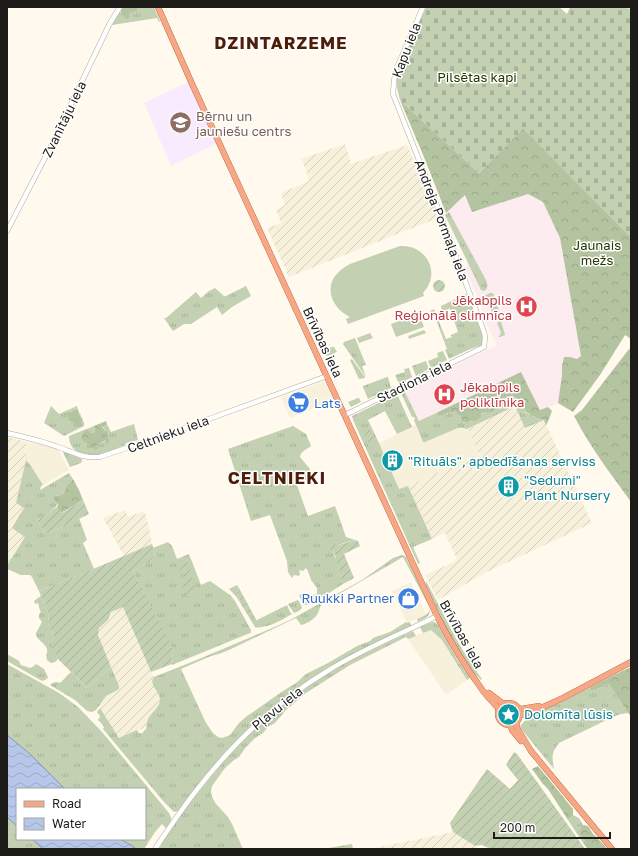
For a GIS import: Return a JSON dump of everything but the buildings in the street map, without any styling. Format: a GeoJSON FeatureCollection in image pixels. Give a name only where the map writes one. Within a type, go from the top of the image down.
{"type":"FeatureCollection","features":[{"type":"Feature","properties":{"kind":"main road","name":"Brīvības iela"},"geometry":{"type":"LineString","coordinates":[[158,7],[193,86],[438,616],[454,647],[480,688],[499,709]]}},
{"type":"Feature","properties":{"kind":"main road"},"geometry":{"type":"LineString","coordinates":[[510,725],[518,719],[563,698],[631,662]]}},
{"type":"Feature","properties":{"kind":"main road","name":"Brīvības iela"},"geometry":{"type":"LineString","coordinates":[[477,682],[492,696],[506,704]]}},
{"type":"Feature","properties":{"kind":"main road"},"geometry":{"type":"LineString","coordinates":[[510,725],[500,721],[498,715],[499,709],[506,704],[512,704],[517,708],[547,705]]}},
{"type":"Feature","properties":{"kind":"main road"},"geometry":{"type":"LineString","coordinates":[[517,708],[517,728],[531,750],[612,849]]}},
{"type":"Feature","properties":{"kind":"main road"},"geometry":{"type":"LineString","coordinates":[[510,725],[512,730],[531,750]]}},
{"type":"Feature","properties":{"kind":"street","name":"Zvanītāju iela"},"geometry":{"type":"LineString","coordinates":[[7,231],[49,150],[109,25],[120,7]]}},
{"type":"Feature","properties":{"kind":"street","name":"Kapu iela"},"geometry":{"type":"LineString","coordinates":[[393,94],[396,70],[423,7]]}},
{"type":"Feature","properties":{"kind":"street","name":"Andreja Pormaļa iela"},"geometry":{"type":"LineString","coordinates":[[393,94],[441,216],[484,332],[484,347]]}},
{"type":"Feature","properties":{"kind":"street","name":"Stadiona iela"},"geometry":{"type":"LineString","coordinates":[[345,415],[484,347]]}},
{"type":"Feature","properties":{"kind":"street","name":"Celtnieku iela"},"geometry":{"type":"LineString","coordinates":[[7,433],[59,447],[83,457],[93,458],[176,431],[327,376]]}},
{"type":"Feature","properties":{"kind":"street","name":"Pļavu iela"},"geometry":{"type":"LineString","coordinates":[[156,848],[199,787],[243,737],[265,716],[292,695],[329,670],[438,616]]}},
{"type":"Feature","properties":{"kind":"shaded area","name":"Bērnu un jauniešu centrs"},"geometry":{"type":"Polygon","coordinates":[[[188,82],[217,143],[171,166],[144,103],[188,82]]]}},
{"type":"Feature","properties":{"kind":"shaded area"},"geometry":{"type":"Polygon","coordinates":[[[345,144],[351,164],[407,145],[438,218],[289,277],[267,228],[281,223],[276,210],[285,205],[281,193],[309,181],[301,159],[345,144]]]}},
{"type":"Feature","properties":{"kind":"shaded area","name":"Jēkabpils Reģionālā slimnīca"},"geometry":{"type":"Polygon","coordinates":[[[528,194],[543,202],[560,238],[581,356],[577,360],[570,357],[562,366],[558,403],[541,411],[521,372],[419,421],[404,390],[497,345],[484,319],[479,301],[466,271],[468,260],[446,213],[465,195],[472,212],[528,194]]]}},
{"type":"Feature","properties":{"kind":"shaded area"},"geometry":{"type":"Polygon","coordinates":[[[322,382],[326,383],[334,399],[290,418],[281,397],[322,382]]]}},
{"type":"Feature","properties":{"kind":"shaded area"},"geometry":{"type":"Polygon","coordinates":[[[515,406],[525,428],[544,420],[592,523],[487,572],[438,600],[425,575],[454,562],[457,559],[445,533],[432,539],[408,486],[479,454],[468,429],[515,406]]]}},
{"type":"Feature","properties":{"kind":"shaded area"},"geometry":{"type":"Polygon","coordinates":[[[416,425],[423,442],[458,428],[468,429],[480,454],[399,490],[379,443],[416,425]]]}},
{"type":"Feature","properties":{"kind":"shaded area"},"geometry":{"type":"Polygon","coordinates":[[[7,437],[24,441],[26,444],[24,453],[28,455],[16,503],[24,508],[25,537],[7,566],[7,437]]]}},
{"type":"Feature","properties":{"kind":"shaded area"},"geometry":{"type":"Polygon","coordinates":[[[24,441],[55,448],[60,452],[69,470],[43,485],[26,460],[27,455],[24,453],[26,445],[24,441]]]}},
{"type":"Feature","properties":{"kind":"shaded area"},"geometry":{"type":"Polygon","coordinates":[[[125,510],[128,517],[144,511],[152,544],[124,556],[103,518],[125,510]]]}},
{"type":"Feature","properties":{"kind":"shaded area"},"geometry":{"type":"Polygon","coordinates":[[[411,582],[426,615],[407,623],[392,591],[411,582]]]}},
{"type":"Feature","properties":{"kind":"shaded area"},"geometry":{"type":"Polygon","coordinates":[[[123,607],[149,668],[166,699],[144,728],[119,738],[93,697],[118,686],[98,635],[99,628],[108,620],[111,612],[123,607]]]}},
{"type":"Feature","properties":{"kind":"shaded area"},"geometry":{"type":"Polygon","coordinates":[[[431,629],[442,640],[467,680],[446,695],[408,639],[431,629]]]}},
{"type":"Feature","properties":{"kind":"shaded area"},"geometry":{"type":"Polygon","coordinates":[[[453,832],[475,846],[476,849],[369,849],[453,832]]]}},
{"type":"Feature","properties":{"kind":"green space"},"geometry":{"type":"Polygon","coordinates":[[[123,7],[146,7],[137,8],[137,10],[129,14],[129,18],[126,19],[121,15],[123,7]]]}},
{"type":"Feature","properties":{"kind":"green space"},"geometry":{"type":"Polygon","coordinates":[[[154,7],[160,21],[159,22],[157,18],[112,25],[120,11],[120,13],[129,14],[136,8],[154,7]]]}},
{"type":"Feature","properties":{"kind":"green space","name":"Pilsētas kapi"},"geometry":{"type":"Polygon","coordinates":[[[426,7],[559,7],[567,14],[570,7],[620,7],[631,9],[631,237],[523,129],[479,173],[400,100],[397,88],[397,78],[400,66],[426,7]]]}},
{"type":"Feature","properties":{"kind":"green space","name":"Jaunais mežs"},"geometry":{"type":"Polygon","coordinates":[[[400,100],[479,173],[523,128],[631,237],[631,339],[625,335],[600,375],[573,412],[558,403],[562,366],[564,357],[577,359],[581,356],[560,238],[543,202],[528,194],[472,212],[465,195],[446,213],[400,100]]]}},
{"type":"Feature","properties":{"kind":"green space"},"geometry":{"type":"Polygon","coordinates":[[[449,212],[486,280],[487,286],[484,291],[481,290],[445,215],[449,212]]]}},
{"type":"Feature","properties":{"kind":"green space"},"geometry":{"type":"Polygon","coordinates":[[[400,246],[417,250],[424,255],[428,261],[431,269],[431,277],[429,285],[423,293],[424,296],[348,324],[346,319],[350,317],[340,310],[331,294],[332,282],[335,276],[350,264],[400,246]]]}},
{"type":"Feature","properties":{"kind":"green space"},"geometry":{"type":"Polygon","coordinates":[[[439,280],[443,282],[445,286],[443,290],[439,292],[435,290],[433,286],[435,282],[439,280]]]}},
{"type":"Feature","properties":{"kind":"green space"},"geometry":{"type":"Polygon","coordinates":[[[246,286],[251,296],[232,307],[222,315],[217,307],[191,324],[184,324],[173,331],[164,318],[166,318],[196,292],[201,298],[215,288],[226,296],[246,286]]]}},
{"type":"Feature","properties":{"kind":"green space"},"geometry":{"type":"Polygon","coordinates":[[[493,293],[501,317],[494,317],[484,296],[493,293]]]}},
{"type":"Feature","properties":{"kind":"green space"},"geometry":{"type":"Polygon","coordinates":[[[466,294],[482,334],[483,342],[482,345],[449,359],[445,350],[447,349],[435,317],[430,311],[434,309],[446,339],[452,337],[451,335],[458,332],[450,309],[449,308],[448,310],[442,312],[441,306],[466,294]]]}},
{"type":"Feature","properties":{"kind":"green space"},"geometry":{"type":"Polygon","coordinates":[[[419,314],[424,327],[396,337],[391,324],[419,314]]]}},
{"type":"Feature","properties":{"kind":"green space"},"geometry":{"type":"Polygon","coordinates":[[[501,321],[505,335],[499,337],[501,333],[497,323],[501,321]]]}},
{"type":"Feature","properties":{"kind":"green space"},"geometry":{"type":"Polygon","coordinates":[[[424,330],[426,333],[409,339],[408,336],[424,330]]]}},
{"type":"Feature","properties":{"kind":"green space"},"geometry":{"type":"Polygon","coordinates":[[[370,333],[373,338],[359,343],[357,338],[370,333]]]}},
{"type":"Feature","properties":{"kind":"green space"},"geometry":{"type":"Polygon","coordinates":[[[355,338],[366,365],[362,366],[366,377],[343,344],[344,342],[355,338]]]}},
{"type":"Feature","properties":{"kind":"green space"},"geometry":{"type":"Polygon","coordinates":[[[334,347],[337,352],[327,356],[324,350],[334,347]]]}},
{"type":"Feature","properties":{"kind":"green space"},"geometry":{"type":"Polygon","coordinates":[[[629,349],[631,350],[631,502],[608,471],[574,416],[582,410],[629,349]]]}},
{"type":"Feature","properties":{"kind":"green space"},"geometry":{"type":"Polygon","coordinates":[[[443,351],[447,360],[431,368],[428,361],[438,357],[437,353],[443,351]]]}},
{"type":"Feature","properties":{"kind":"green space"},"geometry":{"type":"Polygon","coordinates":[[[352,359],[365,378],[359,379],[350,360],[352,359]]]}},
{"type":"Feature","properties":{"kind":"green space"},"geometry":{"type":"Polygon","coordinates":[[[426,361],[429,369],[416,376],[412,366],[426,361]]]}},
{"type":"Feature","properties":{"kind":"green space"},"geometry":{"type":"Polygon","coordinates":[[[409,368],[412,377],[399,384],[395,375],[405,372],[404,369],[409,368]]]}},
{"type":"Feature","properties":{"kind":"green space"},"geometry":{"type":"Polygon","coordinates":[[[521,372],[540,410],[548,407],[552,411],[546,425],[544,420],[531,416],[526,412],[523,406],[526,401],[521,401],[513,395],[503,399],[495,410],[481,414],[481,417],[476,421],[472,420],[467,423],[462,422],[460,415],[456,412],[438,416],[436,413],[521,372]]]}},
{"type":"Feature","properties":{"kind":"green space"},"geometry":{"type":"Polygon","coordinates":[[[387,377],[391,388],[368,399],[363,386],[387,377]]]}},
{"type":"Feature","properties":{"kind":"green space"},"geometry":{"type":"Polygon","coordinates":[[[402,390],[404,390],[419,421],[436,413],[438,416],[452,411],[460,415],[462,422],[465,423],[496,408],[503,399],[509,398],[513,395],[526,401],[524,404],[525,412],[536,418],[544,420],[525,428],[515,406],[467,429],[458,428],[423,442],[414,420],[415,419],[412,417],[401,393],[402,390]]]}},
{"type":"Feature","properties":{"kind":"green space"},"geometry":{"type":"Polygon","coordinates":[[[397,394],[412,427],[397,434],[385,411],[368,420],[399,489],[408,486],[432,539],[413,547],[420,563],[418,564],[352,416],[397,394]]]}},
{"type":"Feature","properties":{"kind":"green space"},"geometry":{"type":"Polygon","coordinates":[[[358,398],[361,402],[351,407],[348,402],[358,398]]]}},
{"type":"Feature","properties":{"kind":"green space"},"geometry":{"type":"Polygon","coordinates":[[[51,406],[59,414],[77,406],[78,410],[70,411],[67,416],[81,424],[80,413],[84,426],[64,436],[44,423],[51,406]]]}},
{"type":"Feature","properties":{"kind":"green space"},"geometry":{"type":"Polygon","coordinates":[[[78,410],[82,420],[82,426],[79,427],[69,420],[65,414],[78,410]]]}},
{"type":"Feature","properties":{"kind":"green space"},"geometry":{"type":"Polygon","coordinates":[[[106,421],[107,424],[102,426],[105,431],[107,431],[109,442],[107,444],[105,440],[96,446],[98,448],[96,450],[94,447],[87,448],[87,444],[81,436],[84,431],[87,430],[94,433],[94,426],[106,421]]]}},
{"type":"Feature","properties":{"kind":"green space"},"geometry":{"type":"Polygon","coordinates":[[[107,424],[111,432],[134,424],[138,440],[126,443],[125,445],[110,452],[94,455],[81,453],[73,448],[69,436],[94,426],[94,433],[83,432],[81,436],[89,448],[97,446],[108,439],[102,425],[107,424]]]}},
{"type":"Feature","properties":{"kind":"green space"},"geometry":{"type":"Polygon","coordinates":[[[293,426],[306,434],[311,446],[300,455],[310,469],[309,478],[297,485],[308,516],[335,506],[346,537],[355,540],[333,545],[333,550],[343,584],[306,605],[303,604],[299,595],[302,594],[303,596],[309,597],[317,594],[317,588],[311,580],[306,568],[303,571],[299,570],[299,576],[294,575],[292,578],[288,572],[287,561],[270,515],[251,521],[228,449],[293,426]]]}},
{"type":"Feature","properties":{"kind":"green space"},"geometry":{"type":"Polygon","coordinates":[[[369,429],[376,443],[370,446],[363,432],[369,429]]]}},
{"type":"Feature","properties":{"kind":"green space"},"geometry":{"type":"Polygon","coordinates":[[[63,452],[82,459],[81,463],[70,467],[63,452]]]}},
{"type":"Feature","properties":{"kind":"green space"},"geometry":{"type":"Polygon","coordinates":[[[26,460],[43,485],[41,486],[40,490],[69,473],[73,479],[67,485],[63,494],[58,496],[55,495],[57,504],[50,511],[51,513],[37,520],[46,534],[79,518],[87,540],[83,543],[94,569],[39,591],[30,575],[21,575],[7,569],[7,566],[25,537],[12,528],[24,508],[16,503],[26,460]]]}},
{"type":"Feature","properties":{"kind":"green space"},"geometry":{"type":"Polygon","coordinates":[[[256,469],[262,483],[257,485],[252,470],[256,469]]]}},
{"type":"Feature","properties":{"kind":"green space"},"geometry":{"type":"Polygon","coordinates":[[[73,479],[83,500],[61,513],[57,507],[58,504],[54,500],[55,495],[58,496],[63,494],[67,485],[73,479]]]}},
{"type":"Feature","properties":{"kind":"green space"},"geometry":{"type":"Polygon","coordinates":[[[83,500],[89,514],[46,534],[37,520],[51,513],[50,511],[57,507],[62,513],[83,500]]]}},
{"type":"Feature","properties":{"kind":"green space"},"geometry":{"type":"Polygon","coordinates":[[[355,540],[358,541],[360,546],[344,554],[354,578],[343,584],[335,558],[336,557],[329,544],[339,545],[355,540]]]}},
{"type":"Feature","properties":{"kind":"green space"},"geometry":{"type":"Polygon","coordinates":[[[168,542],[172,546],[177,559],[189,554],[201,585],[210,581],[230,595],[235,601],[251,630],[251,633],[172,665],[173,651],[133,571],[151,561],[155,553],[153,548],[168,542]]]}},
{"type":"Feature","properties":{"kind":"green space"},"geometry":{"type":"Polygon","coordinates":[[[152,544],[155,553],[151,561],[133,571],[169,640],[173,651],[172,664],[151,672],[123,607],[111,612],[108,620],[99,628],[98,635],[111,667],[87,688],[58,659],[53,651],[51,646],[54,637],[48,623],[49,616],[39,591],[152,544]]]}},
{"type":"Feature","properties":{"kind":"green space"},"geometry":{"type":"Polygon","coordinates":[[[402,555],[406,557],[429,604],[430,610],[403,557],[322,604],[317,615],[307,623],[301,625],[296,618],[229,650],[181,669],[206,723],[213,733],[222,738],[230,735],[239,723],[247,716],[296,683],[306,674],[357,646],[370,641],[373,638],[390,632],[406,622],[410,622],[411,626],[362,650],[274,707],[251,726],[225,753],[178,811],[174,812],[164,802],[103,729],[103,725],[98,720],[100,716],[97,712],[100,708],[119,738],[137,730],[139,733],[142,733],[146,729],[148,719],[151,714],[160,703],[158,694],[152,683],[154,677],[290,620],[362,580],[393,558],[402,555]]]}},
{"type":"Feature","properties":{"kind":"green space"},"geometry":{"type":"Polygon","coordinates":[[[186,560],[194,575],[190,576],[196,586],[191,590],[190,595],[187,596],[180,582],[185,578],[176,565],[186,560]]]}},
{"type":"Feature","properties":{"kind":"green space"},"geometry":{"type":"Polygon","coordinates":[[[426,581],[459,644],[482,679],[481,680],[465,661],[453,640],[441,618],[426,585],[426,581]]]}},
{"type":"Feature","properties":{"kind":"green space"},"geometry":{"type":"Polygon","coordinates":[[[237,585],[240,590],[236,592],[253,622],[287,605],[292,614],[269,626],[259,628],[255,627],[236,596],[229,589],[237,585]]]}},
{"type":"Feature","properties":{"kind":"green space"},"geometry":{"type":"Polygon","coordinates":[[[240,590],[257,621],[253,623],[236,592],[240,590]]]}},
{"type":"Feature","properties":{"kind":"green space"},"geometry":{"type":"Polygon","coordinates":[[[41,596],[49,616],[48,623],[54,637],[53,651],[58,659],[51,663],[47,660],[46,647],[36,636],[42,622],[39,618],[39,614],[41,612],[38,603],[35,604],[34,601],[41,596]]]}},
{"type":"Feature","properties":{"kind":"green space"},"geometry":{"type":"Polygon","coordinates":[[[298,600],[302,608],[294,613],[288,604],[298,600]]]}},
{"type":"Feature","properties":{"kind":"green space"},"geometry":{"type":"Polygon","coordinates":[[[430,610],[427,617],[418,622],[417,619],[426,615],[430,610]]]}},
{"type":"Feature","properties":{"kind":"green space"},"geometry":{"type":"Polygon","coordinates":[[[435,622],[438,625],[457,659],[470,678],[467,680],[442,640],[431,630],[423,633],[420,627],[435,622]]]}},
{"type":"Feature","properties":{"kind":"green space"},"geometry":{"type":"Polygon","coordinates":[[[413,631],[416,636],[408,639],[406,637],[350,665],[306,693],[286,710],[275,723],[255,738],[239,757],[225,768],[212,786],[212,797],[216,804],[228,817],[243,849],[159,849],[176,820],[227,758],[277,710],[314,682],[334,670],[363,654],[413,631]]]}},
{"type":"Feature","properties":{"kind":"green space"},"geometry":{"type":"Polygon","coordinates":[[[7,654],[19,661],[21,665],[30,668],[36,664],[44,669],[48,677],[47,679],[42,681],[7,661],[7,654]]]}},
{"type":"Feature","properties":{"kind":"green space"},"geometry":{"type":"Polygon","coordinates":[[[7,664],[59,693],[78,707],[102,732],[169,813],[171,821],[167,829],[162,824],[144,849],[136,849],[122,840],[146,840],[146,788],[64,788],[30,754],[7,735],[7,664]]]}},
{"type":"Feature","properties":{"kind":"green space"},"geometry":{"type":"Polygon","coordinates":[[[111,667],[119,689],[106,696],[96,710],[92,712],[87,711],[75,700],[50,685],[55,682],[60,683],[71,672],[87,688],[111,667]]]}},
{"type":"Feature","properties":{"kind":"green space"},"geometry":{"type":"Polygon","coordinates":[[[631,667],[631,716],[609,684],[592,691],[589,688],[631,667]]]}},
{"type":"Feature","properties":{"kind":"green space"},"geometry":{"type":"Polygon","coordinates":[[[609,684],[628,713],[615,716],[559,743],[553,755],[554,769],[522,730],[520,727],[521,725],[529,715],[560,703],[589,688],[592,691],[609,684]]]}},
{"type":"Feature","properties":{"kind":"green space"},"geometry":{"type":"Polygon","coordinates":[[[507,707],[513,708],[515,712],[512,713],[509,711],[506,713],[506,716],[508,717],[516,713],[515,718],[510,721],[505,720],[502,715],[503,711],[507,707]]]}},
{"type":"Feature","properties":{"kind":"green space"},"geometry":{"type":"Polygon","coordinates":[[[514,752],[517,754],[585,849],[491,849],[482,845],[475,846],[453,832],[450,823],[487,769],[510,789],[518,780],[506,765],[514,752]]]}},
{"type":"Feature","properties":{"kind":"green space"},"geometry":{"type":"Polygon","coordinates":[[[538,766],[573,809],[573,815],[568,820],[548,789],[532,769],[538,766]]]}},
{"type":"Feature","properties":{"kind":"green space"},"geometry":{"type":"Polygon","coordinates":[[[573,815],[579,818],[583,825],[585,841],[583,843],[568,820],[573,815]]]}},
{"type":"Feature","properties":{"kind":"green space"},"geometry":{"type":"Polygon","coordinates":[[[7,817],[16,825],[16,840],[33,840],[43,849],[7,849],[7,817]]]}},
{"type":"Feature","properties":{"kind":"green space"},"geometry":{"type":"Polygon","coordinates":[[[583,825],[589,827],[593,834],[607,849],[588,849],[583,843],[585,841],[578,832],[581,830],[583,825]]]}},
{"type":"Feature","properties":{"kind":"green space"},"geometry":{"type":"Polygon","coordinates":[[[352,844],[353,849],[323,849],[352,844]]]}},
{"type":"Feature","properties":{"kind":"water"},"geometry":{"type":"Polygon","coordinates":[[[7,735],[30,754],[64,788],[16,788],[16,825],[7,817],[7,735]]]}},
{"type":"Feature","properties":{"kind":"water"},"geometry":{"type":"Polygon","coordinates":[[[33,840],[122,840],[136,849],[43,849],[33,840]]]}},
{"type":"Feature","properties":{"kind":"place","name":"Bērnu un jauniešu centrs"},"geometry":{"type":"Point","coordinates":[180,123]}},
{"type":"Feature","properties":{"kind":"place","name":"Jēkabpils Reģionālā slimnīca"},"geometry":{"type":"Point","coordinates":[527,307]}},
{"type":"Feature","properties":{"kind":"place","name":"Jēkabpils poliklīnika"},"geometry":{"type":"Point","coordinates":[444,394]}},
{"type":"Feature","properties":{"kind":"place","name":"Lats"},"geometry":{"type":"Point","coordinates":[299,403]}},
{"type":"Feature","properties":{"kind":"place","name":"\"Rituāls\", apbedīšanas serviss"},"geometry":{"type":"Point","coordinates":[393,461]}},
{"type":"Feature","properties":{"kind":"place","name":"\"Sedumi\" Plant Nursery"},"geometry":{"type":"Point","coordinates":[508,487]}},
{"type":"Feature","properties":{"kind":"place","name":"Ruukki Partner"},"geometry":{"type":"Point","coordinates":[409,598]}},
{"type":"Feature","properties":{"kind":"place","name":"Dolomīta lūsis"},"geometry":{"type":"Point","coordinates":[509,714]}},
{"type":"Feature","properties":{"kind":"district","name":"DZINTARZEME"},"geometry":{"type":"Point","coordinates":[281,43]}},
{"type":"Feature","properties":{"kind":"district","name":"CELTNIEKI"},"geometry":{"type":"Point","coordinates":[277,478]}}]}
